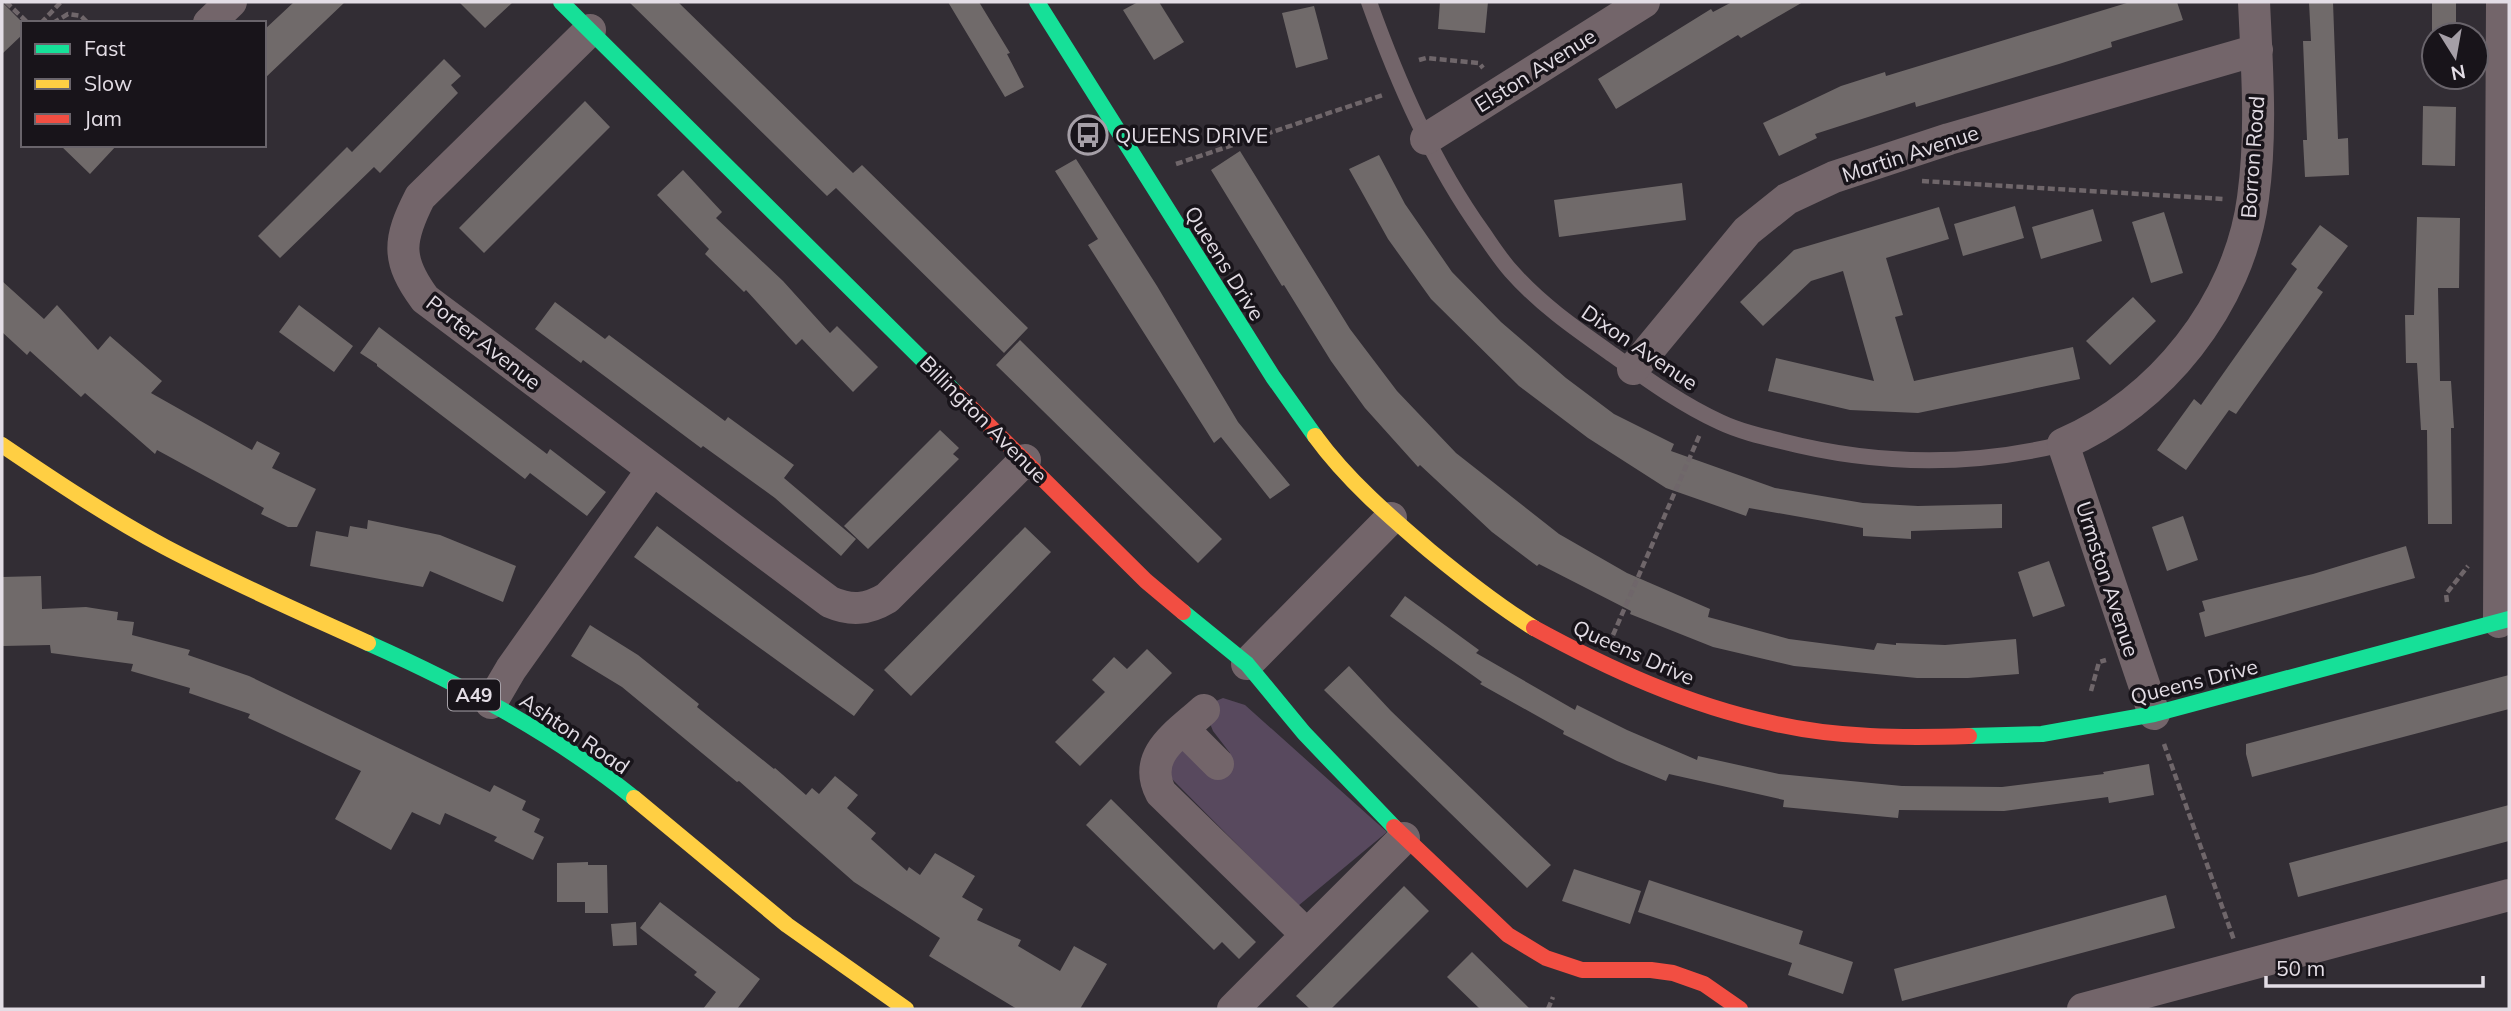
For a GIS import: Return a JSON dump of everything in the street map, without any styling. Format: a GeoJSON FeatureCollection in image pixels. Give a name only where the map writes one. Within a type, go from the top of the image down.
{"type":"FeatureCollection","features":[{"type":"Feature","properties":{"kind":"street"},"geometry":{"type":"LineString","coordinates":[[211,21],[231,2]]}},
{"type":"Feature","properties":{"kind":"street","name":"Billington Avenue"},"geometry":{"type":"LineString","coordinates":[[561,2],[1146,581],[1247,664],[1304,733],[1404,838],[1508,935],[1568,968],[1597,972],[1664,971],[1681,975],[1729,1000],[1740,1009]]}},
{"type":"Feature","properties":{"kind":"street","name":"Queens Drive"},"geometry":{"type":"LineString","coordinates":[[1037,2],[1273,377],[1318,440],[1352,481],[1492,601],[1534,628],[1630,677],[1728,712],[1774,724],[1912,738],[2042,734],[2154,714],[2504,621]]}},
{"type":"Feature","properties":{"kind":"street","name":"Elston Avenue"},"geometry":{"type":"LineString","coordinates":[[1426,139],[1644,2]]}},
{"type":"Feature","properties":{"kind":"street","name":"Borron Road"},"geometry":{"type":"LineString","coordinates":[[2063,444],[2086,435],[2131,404],[2169,369],[2197,335],[2223,293],[2241,253],[2253,199],[2258,127],[2254,2]]}},
{"type":"Feature","properties":{"kind":"street"},"geometry":{"type":"LineString","coordinates":[[2502,2],[2504,621]]}},
{"type":"Feature","properties":{"kind":"street","name":"Porter Avenue"},"geometry":{"type":"LineString","coordinates":[[590,30],[420,197],[408,221],[404,262],[410,279],[425,299],[830,602],[844,608],[873,606],[887,598],[1025,460]]}},
{"type":"Feature","properties":{"kind":"street","name":"Martin Avenue"},"geometry":{"type":"LineString","coordinates":[[1633,369],[1746,231],[1787,199],[1834,177],[1949,139],[2257,50]]}},
{"type":"Feature","properties":{"kind":"street","name":"Urmston Avenue"},"geometry":{"type":"LineString","coordinates":[[2063,444],[2154,714]]}},
{"type":"Feature","properties":{"kind":"street","name":"Ashton Road"},"geometry":{"type":"LineString","coordinates":[[2,445],[148,539],[491,703],[561,745],[616,783],[774,915],[906,1009]]}},
{"type":"Feature","properties":{"kind":"street"},"geometry":{"type":"LineString","coordinates":[[491,703],[511,669],[653,470]]}},
{"type":"Feature","properties":{"kind":"street"},"geometry":{"type":"LineString","coordinates":[[1247,664],[1391,517]]}},
{"type":"Feature","properties":{"kind":"street"},"geometry":{"type":"LineString","coordinates":[[1218,764],[1194,720],[1156,759],[1154,773],[1161,793],[1307,935]]}},
{"type":"Feature","properties":{"kind":"street"},"geometry":{"type":"LineString","coordinates":[[1233,1009],[1404,838]]}},
{"type":"Feature","properties":{"kind":"street"},"geometry":{"type":"LineString","coordinates":[[2083,1009],[2509,895]]}},
{"type":"Feature","properties":{"kind":"lane","name":"Dixon Avenue"},"geometry":{"type":"LineString","coordinates":[[1369,2],[1405,94],[1426,139],[1473,219],[1510,270],[1552,312],[1668,395],[1740,430],[1840,453],[1883,459],[1964,460],[2020,455],[2063,444]]}},
{"type":"Feature","properties":{"kind":"path"},"geometry":{"type":"LineString","coordinates":[[6,2],[26,21]]}},
{"type":"Feature","properties":{"kind":"path"},"geometry":{"type":"LineString","coordinates":[[43,21],[61,2]]}},
{"type":"Feature","properties":{"kind":"path"},"geometry":{"type":"LineString","coordinates":[[56,21],[68,14],[81,16],[86,21]]}},
{"type":"Feature","properties":{"kind":"path"},"geometry":{"type":"LineString","coordinates":[[1419,60],[1426,58],[1479,63],[1484,68]]}},
{"type":"Feature","properties":{"kind":"path"},"geometry":{"type":"LineString","coordinates":[[1164,168],[1384,95]]}},
{"type":"Feature","properties":{"kind":"path"},"geometry":{"type":"LineString","coordinates":[[1910,181],[2224,199]]}},
{"type":"Feature","properties":{"kind":"path"},"geometry":{"type":"LineString","coordinates":[[1612,639],[1701,431]]}},
{"type":"Feature","properties":{"kind":"path"},"geometry":{"type":"LineString","coordinates":[[2447,605],[2446,594],[2469,565],[2476,565]]}},
{"type":"Feature","properties":{"kind":"path"},"geometry":{"type":"LineString","coordinates":[[2090,695],[2099,662],[2108,659]]}},
{"type":"Feature","properties":{"kind":"path"},"geometry":{"type":"LineString","coordinates":[[2154,714],[2243,967]]}},
{"type":"Feature","properties":{"kind":"path"},"geometry":{"type":"LineString","coordinates":[[1548,1009],[1553,996]]}},
{"type":"Feature","properties":{"kind":"shaded area"},"geometry":{"type":"Polygon","coordinates":[[[1223,698],[1245,705],[1387,832],[1298,906],[1170,777],[1172,752],[1182,748],[1214,769],[1230,753],[1213,731],[1209,721],[1216,701],[1223,698]]]}},
{"type":"Feature","properties":{"kind":"building"},"geometry":{"type":"Polygon","coordinates":[[[2,2],[21,21],[21,36],[2,54],[2,2]]]}},
{"type":"Feature","properties":{"kind":"building"},"geometry":{"type":"Polygon","coordinates":[[[294,2],[345,2],[266,77],[266,28],[294,2]]]}},
{"type":"Feature","properties":{"kind":"building"},"geometry":{"type":"Polygon","coordinates":[[[459,2],[513,2],[485,28],[459,2]]]}},
{"type":"Feature","properties":{"kind":"building"},"geometry":{"type":"Polygon","coordinates":[[[629,2],[678,2],[853,173],[862,165],[1028,328],[1004,353],[836,188],[827,196],[629,2]]]}},
{"type":"Feature","properties":{"kind":"building"},"geometry":{"type":"Polygon","coordinates":[[[948,2],[979,2],[1010,53],[1007,54],[1024,87],[1005,97],[948,2]]]}},
{"type":"Feature","properties":{"kind":"building"},"geometry":{"type":"Polygon","coordinates":[[[1138,2],[1159,2],[1184,42],[1154,60],[1123,10],[1138,2]]]}},
{"type":"Feature","properties":{"kind":"building"},"geometry":{"type":"Polygon","coordinates":[[[1440,2],[1488,2],[1485,33],[1438,29],[1440,2]]]}},
{"type":"Feature","properties":{"kind":"building"},"geometry":{"type":"Polygon","coordinates":[[[1732,2],[1803,2],[1741,38],[1738,35],[1616,109],[1598,79],[1711,9],[1713,12],[1732,2]]]}},
{"type":"Feature","properties":{"kind":"building"},"geometry":{"type":"Polygon","coordinates":[[[2130,2],[2177,2],[2183,20],[2111,42],[2112,47],[2059,64],[1916,107],[1915,102],[1815,134],[1817,138],[1779,156],[1763,123],[1841,86],[1885,72],[1886,76],[2130,2]]]}},
{"type":"Feature","properties":{"kind":"building"},"geometry":{"type":"Polygon","coordinates":[[[2309,2],[2333,2],[2338,139],[2348,138],[2349,175],[2305,177],[2303,140],[2307,140],[2303,41],[2311,41],[2309,2]]]}},
{"type":"Feature","properties":{"kind":"building"},"geometry":{"type":"Polygon","coordinates":[[[2432,2],[2456,2],[2456,21],[2432,21],[2432,2]]]}},
{"type":"Feature","properties":{"kind":"building"},"geometry":{"type":"Polygon","coordinates":[[[1314,6],[1328,59],[1296,68],[1282,13],[1314,6]]]}},
{"type":"Feature","properties":{"kind":"building"},"geometry":{"type":"Polygon","coordinates":[[[444,59],[461,76],[451,85],[458,93],[380,173],[374,167],[280,258],[258,236],[347,147],[352,152],[444,59]]]}},
{"type":"Feature","properties":{"kind":"building"},"geometry":{"type":"Polygon","coordinates":[[[585,101],[610,127],[484,253],[459,228],[585,101]]]}},
{"type":"Feature","properties":{"kind":"building"},"geometry":{"type":"Polygon","coordinates":[[[2423,106],[2456,107],[2455,166],[2422,165],[2423,106]]]}},
{"type":"Feature","properties":{"kind":"building"},"geometry":{"type":"Polygon","coordinates":[[[62,147],[115,147],[90,174],[62,147]]]}},
{"type":"Feature","properties":{"kind":"building"},"geometry":{"type":"Polygon","coordinates":[[[1240,151],[1350,329],[1397,391],[1456,453],[1559,534],[1627,573],[1710,609],[1708,617],[1789,639],[1874,650],[1877,643],[1945,645],[2016,639],[2019,674],[1917,678],[1794,666],[1713,647],[1630,614],[1631,611],[1539,564],[1537,566],[1492,532],[1420,465],[1418,467],[1365,408],[1331,361],[1211,170],[1240,151]]]}},
{"type":"Feature","properties":{"kind":"building"},"geometry":{"type":"Polygon","coordinates":[[[1379,155],[1405,204],[1452,272],[1501,322],[1566,378],[1614,414],[1674,444],[1671,451],[1775,488],[1863,503],[1918,506],[2002,504],[2002,528],[1911,531],[1911,539],[1863,536],[1863,528],[1749,508],[1746,516],[1666,488],[1588,438],[1519,386],[1431,299],[1388,239],[1349,169],[1379,155]]]}},
{"type":"Feature","properties":{"kind":"building"},"geometry":{"type":"Polygon","coordinates":[[[1076,159],[1157,286],[1238,422],[1290,485],[1270,499],[1221,437],[1214,443],[1088,245],[1098,239],[1055,171],[1076,159]]]}},
{"type":"Feature","properties":{"kind":"building"},"geometry":{"type":"Polygon","coordinates":[[[683,170],[722,212],[716,218],[783,281],[830,333],[837,326],[878,367],[853,392],[802,339],[796,345],[746,290],[744,292],[705,254],[709,249],[657,195],[683,170]]]}},
{"type":"Feature","properties":{"kind":"building"},"geometry":{"type":"Polygon","coordinates":[[[1682,183],[1686,220],[1559,237],[1554,200],[1682,183]]]}},
{"type":"Feature","properties":{"kind":"building"},"geometry":{"type":"Polygon","coordinates":[[[2015,206],[2024,238],[1963,256],[1954,224],[2015,206]]]}},
{"type":"Feature","properties":{"kind":"building"},"geometry":{"type":"Polygon","coordinates":[[[1939,207],[1949,239],[1886,258],[1903,315],[1895,317],[1914,381],[2073,347],[2080,379],[1918,413],[1850,410],[1768,391],[1776,358],[1874,381],[1843,271],[1811,281],[1763,326],[1740,302],[1794,250],[1939,207]]]}},
{"type":"Feature","properties":{"kind":"building"},"geometry":{"type":"Polygon","coordinates":[[[2093,209],[2102,241],[2041,259],[2032,227],[2093,209]]]}},
{"type":"Feature","properties":{"kind":"building"},"geometry":{"type":"Polygon","coordinates":[[[2164,212],[2183,273],[2151,283],[2132,222],[2164,212]]]}},
{"type":"Feature","properties":{"kind":"building"},"geometry":{"type":"Polygon","coordinates":[[[2417,217],[2460,218],[2459,288],[2438,288],[2440,381],[2451,381],[2454,428],[2451,428],[2452,524],[2428,524],[2427,430],[2421,430],[2417,363],[2406,363],[2405,315],[2414,315],[2417,217]]]}},
{"type":"Feature","properties":{"kind":"building"},"geometry":{"type":"Polygon","coordinates":[[[2320,225],[2348,246],[2317,288],[2323,292],[2236,414],[2229,410],[2186,470],[2157,450],[2194,399],[2201,405],[2297,269],[2291,264],[2320,225]]]}},
{"type":"Feature","properties":{"kind":"building"},"geometry":{"type":"Polygon","coordinates":[[[2,281],[44,319],[57,305],[98,350],[110,336],[162,381],[151,393],[252,450],[257,441],[280,453],[272,468],[316,489],[297,527],[288,527],[261,514],[264,508],[157,450],[155,454],[85,393],[81,397],[30,351],[27,355],[2,332],[2,281]]]}},
{"type":"Feature","properties":{"kind":"building"},"geometry":{"type":"Polygon","coordinates":[[[2133,297],[2156,321],[2110,365],[2086,341],[2133,297]]]}},
{"type":"Feature","properties":{"kind":"building"},"geometry":{"type":"Polygon","coordinates":[[[555,302],[605,339],[609,335],[725,421],[728,417],[794,465],[784,478],[856,539],[841,556],[775,498],[703,446],[701,448],[583,360],[581,363],[535,329],[555,302]]]}},
{"type":"Feature","properties":{"kind":"building"},"geometry":{"type":"Polygon","coordinates":[[[299,305],[353,346],[334,372],[279,332],[299,305]]]}},
{"type":"Feature","properties":{"kind":"building"},"geometry":{"type":"Polygon","coordinates":[[[379,327],[547,454],[550,449],[606,492],[587,516],[530,473],[525,479],[360,353],[379,327]]]}},
{"type":"Feature","properties":{"kind":"building"},"geometry":{"type":"Polygon","coordinates":[[[1020,340],[1222,539],[1198,563],[996,365],[1020,340]]]}},
{"type":"Feature","properties":{"kind":"building"},"geometry":{"type":"Polygon","coordinates":[[[940,430],[959,448],[953,454],[959,459],[868,549],[844,526],[940,430]]]}},
{"type":"Feature","properties":{"kind":"building"},"geometry":{"type":"Polygon","coordinates":[[[2183,516],[2198,560],[2167,571],[2152,527],[2183,516]]]}},
{"type":"Feature","properties":{"kind":"building"},"geometry":{"type":"Polygon","coordinates":[[[368,520],[440,535],[516,566],[503,602],[430,571],[423,587],[310,566],[316,531],[348,537],[350,526],[367,529],[368,520]]]}},
{"type":"Feature","properties":{"kind":"building"},"geometry":{"type":"Polygon","coordinates":[[[657,526],[874,690],[854,716],[634,557],[657,526]]]}},
{"type":"Feature","properties":{"kind":"building"},"geometry":{"type":"Polygon","coordinates":[[[1025,527],[1051,552],[911,696],[884,670],[1025,527]]]}},
{"type":"Feature","properties":{"kind":"building"},"geometry":{"type":"Polygon","coordinates":[[[2406,546],[2415,578],[2205,637],[2199,613],[2205,611],[2202,601],[2313,574],[2406,546]]]}},
{"type":"Feature","properties":{"kind":"building"},"geometry":{"type":"Polygon","coordinates":[[[2049,561],[2065,606],[2033,617],[2018,572],[2049,561]]]}},
{"type":"Feature","properties":{"kind":"building"},"geometry":{"type":"Polygon","coordinates":[[[41,576],[42,609],[86,607],[118,612],[117,620],[134,622],[132,635],[190,650],[188,655],[249,676],[490,792],[494,785],[526,801],[522,810],[540,819],[534,832],[544,837],[533,860],[494,841],[497,837],[445,813],[440,825],[412,812],[391,850],[335,819],[361,771],[248,718],[250,714],[189,693],[190,688],[131,671],[133,664],[51,653],[50,645],[3,646],[2,577],[41,576]]]}},
{"type":"Feature","properties":{"kind":"building"},"geometry":{"type":"Polygon","coordinates":[[[1405,596],[1479,650],[1476,653],[1575,710],[1577,705],[1697,760],[1698,756],[1779,774],[1902,786],[2002,787],[2104,774],[2103,772],[2149,764],[2154,795],[2109,803],[2108,797],[2004,811],[1899,810],[1898,818],[1783,807],[1784,800],[1669,774],[1666,781],[1617,761],[1563,734],[1564,731],[1480,684],[1482,682],[1390,616],[1405,596]]]}},
{"type":"Feature","properties":{"kind":"building"},"geometry":{"type":"Polygon","coordinates":[[[590,625],[638,655],[699,704],[697,707],[806,795],[812,788],[819,794],[835,776],[858,795],[847,808],[876,833],[871,839],[907,871],[909,867],[920,875],[935,853],[975,876],[962,897],[983,909],[977,920],[1021,940],[1018,946],[1060,971],[1074,946],[1107,964],[1080,1009],[1017,1009],[929,956],[940,938],[854,882],[739,781],[622,687],[571,656],[590,625]]]}},
{"type":"Feature","properties":{"kind":"building"},"geometry":{"type":"Polygon","coordinates":[[[1147,649],[1172,673],[1080,766],[1055,742],[1105,692],[1092,680],[1114,657],[1127,669],[1147,649]]]}},
{"type":"Feature","properties":{"kind":"building"},"geometry":{"type":"Polygon","coordinates":[[[1349,666],[1391,711],[1551,865],[1527,888],[1324,690],[1349,666]]]}},
{"type":"Feature","properties":{"kind":"building"},"geometry":{"type":"Polygon","coordinates":[[[2509,675],[2509,709],[2252,777],[2246,744],[2509,675]]]}},
{"type":"Feature","properties":{"kind":"building"},"geometry":{"type":"Polygon","coordinates":[[[1111,799],[1256,942],[1239,959],[1222,942],[1214,950],[1086,825],[1111,799]]]}},
{"type":"Feature","properties":{"kind":"building"},"geometry":{"type":"Polygon","coordinates":[[[2509,805],[2509,841],[2298,897],[2289,863],[2509,805]]]}},
{"type":"Feature","properties":{"kind":"building"},"geometry":{"type":"Polygon","coordinates":[[[588,862],[588,865],[607,865],[608,913],[585,913],[585,902],[557,902],[557,863],[588,862]]]}},
{"type":"Feature","properties":{"kind":"building"},"geometry":{"type":"Polygon","coordinates":[[[1574,869],[1641,891],[1630,924],[1562,901],[1574,869]]]}},
{"type":"Feature","properties":{"kind":"building"},"geometry":{"type":"Polygon","coordinates":[[[1649,880],[1803,931],[1799,944],[1853,962],[1843,994],[1788,975],[1792,963],[1638,912],[1649,880]]]}},
{"type":"Feature","properties":{"kind":"building"},"geometry":{"type":"Polygon","coordinates":[[[1404,886],[1429,911],[1331,1009],[1310,1009],[1296,996],[1404,886]]]}},
{"type":"Feature","properties":{"kind":"building"},"geometry":{"type":"Polygon","coordinates":[[[2166,895],[2175,928],[1902,1001],[1894,969],[2166,895]]]}},
{"type":"Feature","properties":{"kind":"building"},"geometry":{"type":"Polygon","coordinates":[[[660,902],[760,979],[737,1009],[703,1009],[716,992],[694,975],[697,972],[640,928],[660,902]]]}},
{"type":"Feature","properties":{"kind":"building"},"geometry":{"type":"Polygon","coordinates":[[[636,922],[637,945],[613,946],[611,924],[636,922]]]}},
{"type":"Feature","properties":{"kind":"building"},"geometry":{"type":"Polygon","coordinates":[[[1472,952],[1530,1009],[1480,1009],[1447,977],[1472,952]]]}},
{"type":"Feature","properties":{"kind":"traffic: fast"},"geometry":{"type":"LineString","coordinates":[[561,2],[955,392]]}},
{"type":"Feature","properties":{"kind":"traffic: fast"},"geometry":{"type":"LineString","coordinates":[[1037,2],[1273,377],[1315,436]]}},
{"type":"Feature","properties":{"kind":"traffic: fast"},"geometry":{"type":"LineString","coordinates":[[1183,612],[1247,664],[1304,733],[1394,827]]}},
{"type":"Feature","properties":{"kind":"traffic: fast"},"geometry":{"type":"LineString","coordinates":[[1969,736],[2042,734],[2154,714],[2509,619]]}},
{"type":"Feature","properties":{"kind":"traffic: fast"},"geometry":{"type":"LineString","coordinates":[[368,643],[472,693],[539,731],[634,798]]}},
{"type":"Feature","properties":{"kind":"traffic: slow"},"geometry":{"type":"LineString","coordinates":[[1315,436],[1369,497],[1399,524],[1468,582],[1534,628]]}},
{"type":"Feature","properties":{"kind":"traffic: slow"},"geometry":{"type":"LineString","coordinates":[[2,445],[103,511],[165,547],[240,585],[368,643]]}},
{"type":"Feature","properties":{"kind":"traffic: slow"},"geometry":{"type":"LineString","coordinates":[[634,798],[787,925],[906,1009]]}},
{"type":"Feature","properties":{"kind":"traffic: jam"},"geometry":{"type":"LineString","coordinates":[[955,392],[1146,581],[1183,612]]}},
{"type":"Feature","properties":{"kind":"traffic: jam"},"geometry":{"type":"LineString","coordinates":[[1534,628],[1591,658],[1650,684],[1741,715],[1820,732],[1895,737],[1969,736]]}},
{"type":"Feature","properties":{"kind":"traffic: jam"},"geometry":{"type":"LineString","coordinates":[[1394,827],[1508,935],[1546,958],[1582,970],[1651,970],[1673,973],[1704,984],[1740,1009]]}},
{"type":"Feature","properties":{"kind":"place","name":"QUEENS DRIVE"},"geometry":{"type":"Point","coordinates":[1088,135]}}]}
